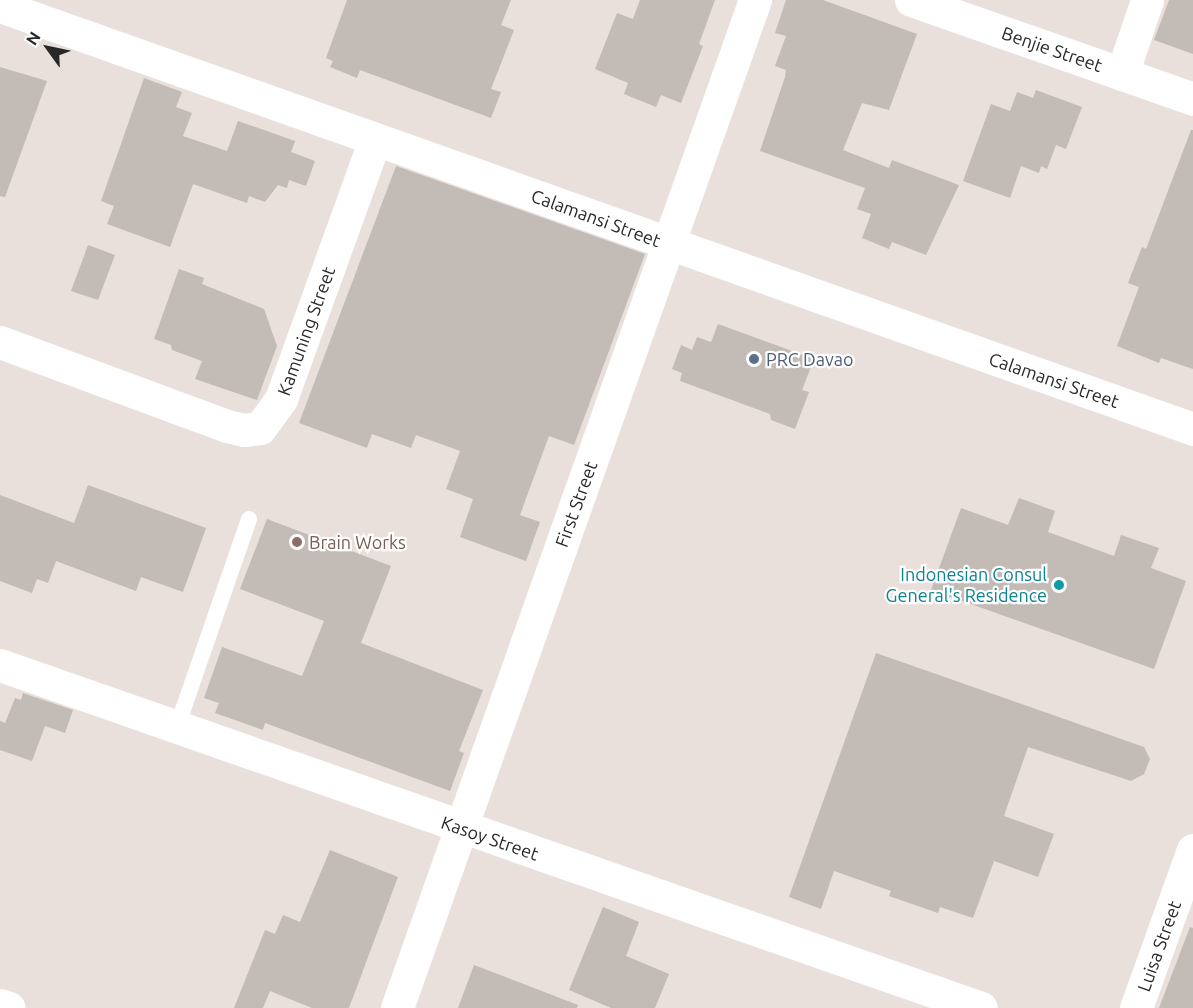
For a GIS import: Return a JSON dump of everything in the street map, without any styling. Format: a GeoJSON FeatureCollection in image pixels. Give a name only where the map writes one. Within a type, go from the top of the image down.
{"type":"FeatureCollection","features":[{"type":"Feature","properties":{"kind":"street","name":"First Street"},"geometry":{"type":"LineString","coordinates":[[397,1008],[755,0]]}},
{"type":"Feature","properties":{"kind":"street","name":"Benjie Street"},"geometry":{"type":"LineString","coordinates":[[911,0],[1193,99]]}},
{"type":"Feature","properties":{"kind":"street"},"geometry":{"type":"LineString","coordinates":[[1122,74],[1147,0]]}},
{"type":"Feature","properties":{"kind":"street","name":"Calamansi Street"},"geometry":{"type":"LineString","coordinates":[[0,6],[1193,429]]}},
{"type":"Feature","properties":{"kind":"street","name":"Kamuning Street"},"geometry":{"type":"LineString","coordinates":[[0,342],[227,426],[244,430],[260,428],[281,399],[375,139]]}},
{"type":"Feature","properties":{"kind":"street","name":"Kasoy Street"},"geometry":{"type":"LineString","coordinates":[[0,665],[981,1008]]}},
{"type":"Feature","properties":{"kind":"street","name":"Luisa Street"},"geometry":{"type":"LineString","coordinates":[[1136,1008],[1193,850]]}},
{"type":"Feature","properties":{"kind":"street"},"geometry":{"type":"LineString","coordinates":[[0,1005],[9,1008]]}},
{"type":"Feature","properties":{"kind":"lane"},"geometry":{"type":"LineString","coordinates":[[177,727],[249,519]]}},
{"type":"Feature","properties":{"kind":"building"},"geometry":{"type":"Polygon","coordinates":[[[347,0],[511,0],[501,25],[514,30],[491,89],[501,92],[491,118],[360,70],[357,78],[330,67],[333,61],[326,58],[347,0]]]}},
{"type":"Feature","properties":{"kind":"building"},"geometry":{"type":"Polygon","coordinates":[[[640,0],[715,0],[699,44],[703,46],[681,103],[661,95],[656,107],[624,94],[628,83],[595,69],[617,13],[633,19],[640,0]]]}},
{"type":"Feature","properties":{"kind":"building"},"geometry":{"type":"Polygon","coordinates":[[[786,0],[823,0],[917,34],[889,110],[862,103],[843,150],[889,168],[892,160],[959,185],[926,255],[892,242],[889,249],[862,238],[871,214],[857,209],[865,188],[760,151],[785,77],[786,70],[775,66],[786,36],[775,33],[786,0]]]}},
{"type":"Feature","properties":{"kind":"building"},"geometry":{"type":"Polygon","coordinates":[[[1169,0],[1193,0],[1193,54],[1154,40],[1169,0]]]}},
{"type":"Feature","properties":{"kind":"building"},"geometry":{"type":"Polygon","coordinates":[[[0,67],[47,81],[5,197],[0,196],[0,67]]]}},
{"type":"Feature","properties":{"kind":"building"},"geometry":{"type":"Polygon","coordinates":[[[144,78],[182,92],[176,107],[192,113],[183,136],[227,151],[238,121],[295,141],[291,152],[315,161],[306,186],[289,180],[287,188],[278,185],[265,202],[249,196],[247,203],[193,184],[170,247],[107,224],[114,206],[101,201],[144,78]]]}},
{"type":"Feature","properties":{"kind":"building"},"geometry":{"type":"Polygon","coordinates":[[[1036,90],[1082,107],[1066,149],[1056,145],[1047,169],[1041,166],[1039,173],[1021,166],[1010,198],[963,181],[991,104],[1010,111],[1017,92],[1033,98],[1036,90]]]}},
{"type":"Feature","properties":{"kind":"building"},"geometry":{"type":"Polygon","coordinates":[[[1191,130],[1193,130],[1193,369],[1161,358],[1159,363],[1117,346],[1139,287],[1128,283],[1142,247],[1146,249],[1191,130]]]}},
{"type":"Feature","properties":{"kind":"building"},"geometry":{"type":"Polygon","coordinates":[[[396,166],[645,254],[574,445],[549,436],[520,515],[540,522],[526,561],[460,537],[473,499],[446,489],[460,451],[416,435],[411,448],[372,434],[367,448],[299,423],[396,166]]]}},
{"type":"Feature","properties":{"kind":"building"},"geometry":{"type":"Polygon","coordinates":[[[88,245],[115,255],[98,300],[71,291],[88,245]]]}},
{"type":"Feature","properties":{"kind":"building"},"geometry":{"type":"Polygon","coordinates":[[[179,269],[204,278],[202,284],[264,309],[277,346],[257,400],[195,379],[202,361],[172,350],[171,345],[154,339],[179,269]]]}},
{"type":"Feature","properties":{"kind":"building"},"geometry":{"type":"Polygon","coordinates":[[[718,324],[814,359],[802,390],[809,392],[795,429],[771,420],[770,414],[680,381],[682,373],[672,369],[681,345],[692,350],[697,337],[711,342],[718,324]]]}},
{"type":"Feature","properties":{"kind":"building"},"geometry":{"type":"Polygon","coordinates":[[[88,485],[206,528],[183,592],[141,577],[136,591],[56,561],[48,583],[37,579],[32,593],[0,581],[0,495],[74,523],[88,485]]]}},
{"type":"Feature","properties":{"kind":"building","name":"Indonesian Consul General's Residence"},"geometry":{"type":"Polygon","coordinates":[[[1019,498],[1055,511],[1048,532],[1114,556],[1121,535],[1159,548],[1151,568],[1186,581],[1154,669],[931,590],[961,508],[1008,525],[1019,498]]]}},
{"type":"Feature","properties":{"kind":"building"},"geometry":{"type":"Polygon","coordinates":[[[267,519],[391,566],[361,643],[483,690],[459,751],[464,753],[450,791],[265,723],[263,730],[215,713],[219,703],[204,698],[222,647],[302,676],[324,621],[240,589],[267,519]]]}},
{"type":"Feature","properties":{"kind":"building"},"geometry":{"type":"Polygon","coordinates":[[[876,653],[1144,747],[1150,759],[1144,774],[1131,781],[1028,747],[1004,816],[1054,834],[1038,877],[994,861],[973,918],[940,907],[938,913],[889,896],[891,891],[834,871],[821,909],[789,897],[876,653]]]}},
{"type":"Feature","properties":{"kind":"building"},"geometry":{"type":"Polygon","coordinates":[[[23,693],[73,710],[65,733],[45,726],[32,761],[0,750],[0,721],[5,723],[15,698],[21,700],[23,693]]]}},
{"type":"Feature","properties":{"kind":"building"},"geometry":{"type":"Polygon","coordinates":[[[330,850],[398,877],[349,1008],[312,1008],[270,991],[263,1008],[234,1008],[265,930],[275,934],[283,915],[300,922],[330,850]]]}},
{"type":"Feature","properties":{"kind":"building"},"geometry":{"type":"Polygon","coordinates":[[[603,907],[639,922],[626,956],[669,974],[655,1008],[611,1008],[569,990],[603,907]]]}},
{"type":"Feature","properties":{"kind":"building"},"geometry":{"type":"Polygon","coordinates":[[[1190,927],[1193,928],[1193,1008],[1159,1008],[1190,927]]]}},
{"type":"Feature","properties":{"kind":"building"},"geometry":{"type":"Polygon","coordinates":[[[474,965],[578,1005],[577,1008],[458,1008],[474,965]]]}},
{"type":"Feature","properties":{"kind":"place","name":"PRC Davao"},"geometry":{"type":"Point","coordinates":[754,359]}},
{"type":"Feature","properties":{"kind":"place","name":"Brain Works"},"geometry":{"type":"Point","coordinates":[297,542]}},
{"type":"Feature","properties":{"kind":"place","name":"Indonesian Consul General's Residence"},"geometry":{"type":"Point","coordinates":[1059,585]}}]}
